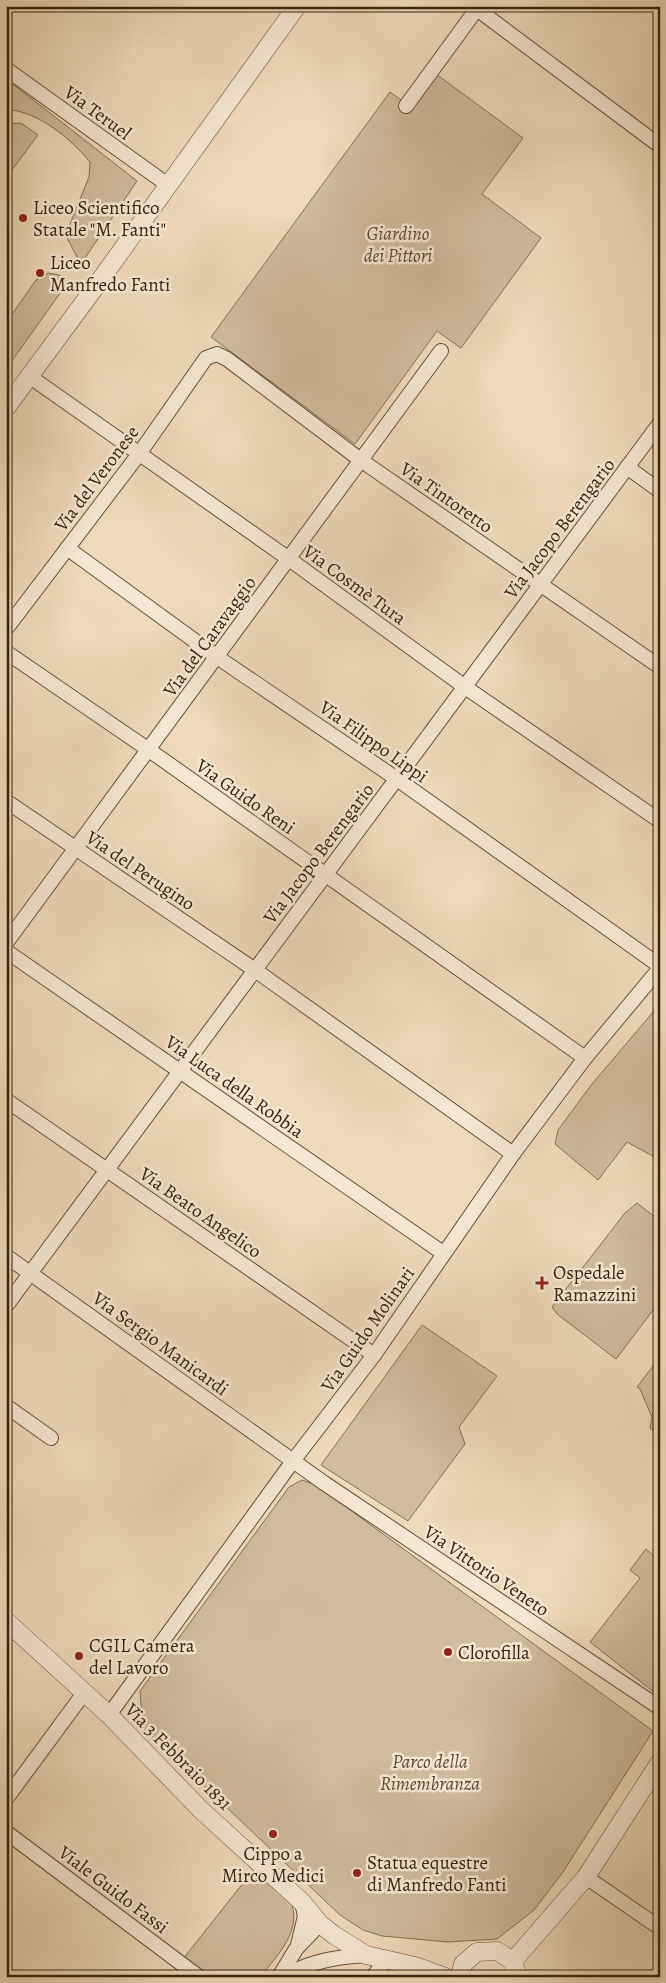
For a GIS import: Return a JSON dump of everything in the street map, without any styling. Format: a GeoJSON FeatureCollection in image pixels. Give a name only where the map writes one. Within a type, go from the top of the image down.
{"type":"FeatureCollection","features":[{"type":"Feature","properties":{"kind":"street"},"geometry":{"type":"LineString","coordinates":[[6,408],[96,286],[296,6]]}},
{"type":"Feature","properties":{"kind":"street"},"geometry":{"type":"LineString","coordinates":[[406,106],[478,8],[660,146]]}},
{"type":"Feature","properties":{"kind":"street","name":"Via Teruel"},"geometry":{"type":"LineString","coordinates":[[6,69],[168,185]]}},
{"type":"Feature","properties":{"kind":"street","name":"Via del Caravaggio"},"geometry":{"type":"LineString","coordinates":[[6,943],[441,351]]}},
{"type":"Feature","properties":{"kind":"street","name":"Via Tintoretto"},"geometry":{"type":"LineString","coordinates":[[217,354],[227,359],[362,461],[660,667]]}},
{"type":"Feature","properties":{"kind":"street","name":"Via del Veronese"},"geometry":{"type":"LineString","coordinates":[[6,629],[139,454],[206,358],[217,354]]}},
{"type":"Feature","properties":{"kind":"street","name":"Via Cosmè Tura"},"geometry":{"type":"LineString","coordinates":[[30,376],[464,687],[660,821]]}},
{"type":"Feature","properties":{"kind":"street","name":"Via Jacopo Berengario"},"geometry":{"type":"LineString","coordinates":[[6,1306],[660,423]]}},
{"type":"Feature","properties":{"kind":"street"},"geometry":{"type":"LineString","coordinates":[[627,467],[660,491]]}},
{"type":"Feature","properties":{"kind":"street","name":"Via Filippo Lippi"},"geometry":{"type":"LineString","coordinates":[[67,548],[217,657],[396,779],[660,967]]}},
{"type":"Feature","properties":{"kind":"street","name":"Via Guido Reni"},"geometry":{"type":"LineString","coordinates":[[6,652],[326,874],[585,1058]]}},
{"type":"Feature","properties":{"kind":"street","name":"Via del Perugino"},"geometry":{"type":"LineString","coordinates":[[6,801],[255,970],[513,1154]]}},
{"type":"Feature","properties":{"kind":"street","name":"Via Luca della Robbia"},"geometry":{"type":"LineString","coordinates":[[6,951],[443,1253]]}},
{"type":"Feature","properties":{"kind":"street","name":"Via Guido Molinari"},"geometry":{"type":"LineString","coordinates":[[109,1715],[374,1354],[513,1154],[585,1058],[660,967]]}},
{"type":"Feature","properties":{"kind":"street","name":"Via Beato Angelico"},"geometry":{"type":"LineString","coordinates":[[6,1100],[374,1354]]}},
{"type":"Feature","properties":{"kind":"street","name":"Via Sergio Manicardi"},"geometry":{"type":"LineString","coordinates":[[6,1256],[31,1272],[293,1462]]}},
{"type":"Feature","properties":{"kind":"street"},"geometry":{"type":"LineString","coordinates":[[6,1406],[51,1438]]}},
{"type":"Feature","properties":{"kind":"street","name":"Via Vittorio Veneto"},"geometry":{"type":"LineString","coordinates":[[293,1462],[660,1708]]}},
{"type":"Feature","properties":{"kind":"street","name":"Via 3 Febbraio 1831"},"geometry":{"type":"LineString","coordinates":[[6,1621],[109,1715],[201,1810],[302,1902],[320,1924],[366,1955]]}},
{"type":"Feature","properties":{"kind":"street"},"geometry":{"type":"LineString","coordinates":[[6,1799],[84,1693]]}},
{"type":"Feature","properties":{"kind":"street"},"geometry":{"type":"LineString","coordinates":[[284,1976],[306,1965],[325,1959],[366,1955],[416,1966],[461,1971],[477,1952],[487,1951],[496,1951],[515,1969],[586,1876],[660,1762]]}},
{"type":"Feature","properties":{"kind":"street","name":"Viale Guido Fassi"},"geometry":{"type":"LineString","coordinates":[[6,1832],[199,1977]]}},
{"type":"Feature","properties":{"kind":"street"},"geometry":{"type":"LineString","coordinates":[[586,1876],[660,1928]]}},
{"type":"Feature","properties":{"kind":"street"},"geometry":{"type":"LineString","coordinates":[[284,1976],[296,1949],[305,1916],[302,1902]]}},
{"type":"Feature","properties":{"kind":"street"},"geometry":{"type":"LineString","coordinates":[[296,1949],[320,1924]]}},
{"type":"Feature","properties":{"kind":"street"},"geometry":{"type":"LineString","coordinates":[[284,1976],[307,1947],[320,1924]]}},
{"type":"Feature","properties":{"kind":"street"},"geometry":{"type":"LineString","coordinates":[[373,1977],[386,1959]]}},
{"type":"Feature","properties":{"kind":"street"},"geometry":{"type":"LineString","coordinates":[[416,1966],[445,1977]]}},
{"type":"Feature","properties":{"kind":"green space","name":"Giardino dei Pittori"},"geometry":{"type":"Polygon","coordinates":[[[436,74],[523,138],[482,194],[541,238],[461,348],[437,331],[355,444],[211,337],[390,92],[412,108],[436,74]]]}},
{"type":"Feature","properties":{"kind":"green space"},"geometry":{"type":"Polygon","coordinates":[[[6,81],[9,81],[137,181],[81,264],[67,238],[68,229],[89,177],[90,162],[63,135],[42,121],[18,111],[6,109],[6,81]]]}},
{"type":"Feature","properties":{"kind":"green space"},"geometry":{"type":"Polygon","coordinates":[[[21,123],[38,135],[6,178],[6,124],[21,123]]]}},
{"type":"Feature","properties":{"kind":"green space"},"geometry":{"type":"Polygon","coordinates":[[[48,273],[59,275],[68,282],[6,369],[6,323],[36,280],[48,273]]]}},
{"type":"Feature","properties":{"kind":"green space"},"geometry":{"type":"Polygon","coordinates":[[[660,1004],[660,1160],[627,1142],[598,1180],[555,1144],[558,1130],[592,1084],[660,1004]]]}},
{"type":"Feature","properties":{"kind":"green space"},"geometry":{"type":"Polygon","coordinates":[[[637,1203],[660,1221],[660,1301],[616,1359],[557,1314],[552,1307],[625,1213],[637,1203]]]}},
{"type":"Feature","properties":{"kind":"green space"},"geometry":{"type":"Polygon","coordinates":[[[422,1325],[497,1376],[459,1427],[465,1444],[408,1521],[321,1465],[422,1325]]]}},
{"type":"Feature","properties":{"kind":"green space"},"geometry":{"type":"Polygon","coordinates":[[[660,1357],[660,1435],[650,1428],[652,1417],[640,1389],[637,1387],[660,1357]]]}},
{"type":"Feature","properties":{"kind":"green space","name":"Parco della Rimembranza"},"geometry":{"type":"Polygon","coordinates":[[[302,1480],[316,1485],[653,1731],[563,1872],[534,1910],[497,1939],[448,1942],[382,1936],[363,1930],[340,1915],[143,1728],[140,1691],[289,1487],[302,1480]]]}},
{"type":"Feature","properties":{"kind":"green space"},"geometry":{"type":"Polygon","coordinates":[[[646,1549],[655,1557],[660,1550],[660,1691],[655,1693],[590,1642],[640,1578],[630,1570],[646,1549]]]}},
{"type":"Feature","properties":{"kind":"green space"},"geometry":{"type":"Polygon","coordinates":[[[255,1868],[290,1900],[294,1921],[287,1942],[260,1977],[205,1977],[183,1959],[255,1868]]]}},
{"type":"Feature","properties":{"kind":"place","name":"Liceo Scientifico Statale \"M. Fanti\""},"geometry":{"type":"Point","coordinates":[23,218]}},
{"type":"Feature","properties":{"kind":"place","name":"Liceo Manfredo Fanti"},"geometry":{"type":"Point","coordinates":[40,273]}},
{"type":"Feature","properties":{"kind":"place","name":"Ospedale Ramazzini"},"geometry":{"type":"Point","coordinates":[542,1283]}},
{"type":"Feature","properties":{"kind":"place","name":"Clorofilla"},"geometry":{"type":"Point","coordinates":[448,1652]}},
{"type":"Feature","properties":{"kind":"place","name":"CGIL Camera del Lavoro"},"geometry":{"type":"Point","coordinates":[79,1656]}},
{"type":"Feature","properties":{"kind":"place","name":"Cippo a Mirco Medici"},"geometry":{"type":"Point","coordinates":[273,1834]}},
{"type":"Feature","properties":{"kind":"place","name":"Statua equestre di Manfredo Fanti"},"geometry":{"type":"Point","coordinates":[357,1873]}}]}
